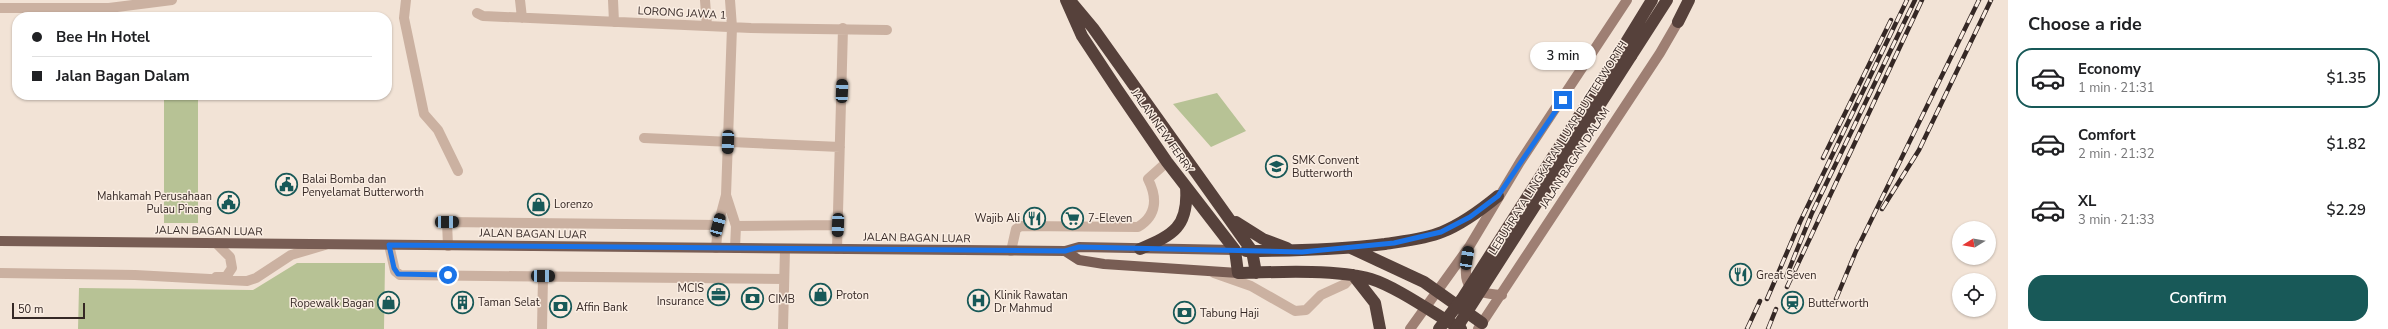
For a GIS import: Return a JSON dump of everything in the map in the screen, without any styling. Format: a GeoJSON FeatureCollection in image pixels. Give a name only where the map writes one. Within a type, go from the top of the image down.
{"type":"FeatureCollection","features":[{"type":"Feature","properties":{"kind":"highway","name":"JALAN NEW FERRY"},"geometry":{"type":"LineString","coordinates":[[1066,0],[1082,36],[1167,162],[1234,250],[1238,273]]}},
{"type":"Feature","properties":{"kind":"highway","name":"JALAN NEW FERRY"},"geometry":{"type":"LineString","coordinates":[[1070,0],[1093,28],[1252,251],[1256,273]]}},
{"type":"Feature","properties":{"kind":"highway","name":"LEBUHRAYA LINGKARAN LUAR BUTTERWORTH"},"geometry":{"type":"LineString","coordinates":[[1456,329],[1626,52],[1652,0]]}},
{"type":"Feature","properties":{"kind":"highway","name":"LEBUHRAYA LINGKARAN LUAR BUTTERWORTH"},"geometry":{"type":"LineString","coordinates":[[1439,329],[1462,299],[1626,52],[1667,0]]}},
{"type":"Feature","properties":{"kind":"highway"},"geometry":{"type":"LineString","coordinates":[[1678,22],[1690,0]]}},
{"type":"Feature","properties":{"kind":"highway"},"geometry":{"type":"LineString","coordinates":[[1140,249],[1169,236],[1178,228],[1184,217],[1188,204],[1186,187]]}},
{"type":"Feature","properties":{"kind":"highway"},"geometry":{"type":"LineString","coordinates":[[1234,250],[1302,252],[1351,248],[1410,240],[1441,232],[1470,217],[1498,196]]}},
{"type":"Feature","properties":{"kind":"highway"},"geometry":{"type":"LineString","coordinates":[[1225,212],[1244,228],[1263,239],[1302,252]]}},
{"type":"Feature","properties":{"kind":"highway"},"geometry":{"type":"LineString","coordinates":[[1351,248],[1424,282],[1480,326]]}},
{"type":"Feature","properties":{"kind":"highway"},"geometry":{"type":"LineString","coordinates":[[1238,273],[1353,275],[1382,284],[1461,329]]}},
{"type":"Feature","properties":{"kind":"highway"},"geometry":{"type":"LineString","coordinates":[[1353,275],[1375,303],[1380,329]]}},
{"type":"Feature","properties":{"kind":"main road","name":"JALAN BAGAN LUAR"},"geometry":{"type":"LineString","coordinates":[[0,241],[1011,251],[1065,251],[1079,247],[1234,250]]}},
{"type":"Feature","properties":{"kind":"main road","name":"JALAN BAGAN LUAR"},"geometry":{"type":"LineString","coordinates":[[1065,251],[1079,260],[1104,264],[1238,273]]}},
{"type":"Feature","properties":{"kind":"street"},"geometry":{"type":"LineString","coordinates":[[0,8],[172,0]]}},
{"type":"Feature","properties":{"kind":"street"},"geometry":{"type":"LineString","coordinates":[[406,0],[404,18],[424,114],[438,130],[458,171]]}},
{"type":"Feature","properties":{"kind":"street"},"geometry":{"type":"LineString","coordinates":[[520,0],[522,18]]}},
{"type":"Feature","properties":{"kind":"street"},"geometry":{"type":"LineString","coordinates":[[613,0],[614,22]]}},
{"type":"Feature","properties":{"kind":"street"},"geometry":{"type":"LineString","coordinates":[[705,0],[707,26]]}},
{"type":"Feature","properties":{"kind":"street"},"geometry":{"type":"LineString","coordinates":[[716,248],[718,225],[726,195],[732,27],[730,0]]}},
{"type":"Feature","properties":{"kind":"street"},"geometry":{"type":"LineString","coordinates":[[1410,329],[1469,248],[1498,196],[1628,0]]}},
{"type":"Feature","properties":{"kind":"street","name":"LORONG JAWA 1"},"geometry":{"type":"LineString","coordinates":[[476,13],[483,16],[707,26],[888,30]]}},
{"type":"Feature","properties":{"kind":"street","name":"JALAN BAGAN DALAM"},"geometry":{"type":"LineString","coordinates":[[1480,326],[1502,295],[1678,22]]}},
{"type":"Feature","properties":{"kind":"street"},"geometry":{"type":"LineString","coordinates":[[837,249],[843,28]]}},
{"type":"Feature","properties":{"kind":"street"},"geometry":{"type":"LineString","coordinates":[[644,138],[840,147]]}},
{"type":"Feature","properties":{"kind":"street"},"geometry":{"type":"LineString","coordinates":[[1011,251],[1016,229],[1021,226],[1138,227],[1146,222],[1156,205],[1154,192],[1148,179],[1167,162]]}},
{"type":"Feature","properties":{"kind":"street"},"geometry":{"type":"LineString","coordinates":[[726,195],[736,226],[735,248]]}},
{"type":"Feature","properties":{"kind":"street"},"geometry":{"type":"LineString","coordinates":[[448,246],[447,222],[718,225]]}},
{"type":"Feature","properties":{"kind":"street"},"geometry":{"type":"LineString","coordinates":[[736,226],[838,225]]}},
{"type":"Feature","properties":{"kind":"street"},"geometry":{"type":"LineString","coordinates":[[204,278],[226,277],[232,268],[230,257],[217,244]]}},
{"type":"Feature","properties":{"kind":"street"},"geometry":{"type":"LineString","coordinates":[[0,273],[67,273],[204,278],[247,282],[256,278],[291,255],[326,245]]}},
{"type":"Feature","properties":{"kind":"street"},"geometry":{"type":"LineString","coordinates":[[389,245],[395,271],[400,275],[784,279]]}},
{"type":"Feature","properties":{"kind":"street"},"geometry":{"type":"LineString","coordinates":[[1469,248],[1466,267],[1470,287],[1476,292],[1502,295]]}},
{"type":"Feature","properties":{"kind":"street"},"geometry":{"type":"LineString","coordinates":[[783,329],[785,249]]}},
{"type":"Feature","properties":{"kind":"street"},"geometry":{"type":"LineString","coordinates":[[1209,271],[1251,286],[1295,311],[1306,310],[1321,295],[1344,284],[1353,275]]}},
{"type":"Feature","properties":{"kind":"street"},"geometry":{"type":"LineString","coordinates":[[542,329],[543,276]]}},
{"type":"Feature","properties":{"kind":"green space"},"geometry":{"type":"Polygon","coordinates":[[[1217,93],[1246,131],[1211,147],[1173,104],[1217,93]]]}},
{"type":"Feature","properties":{"kind":"green space"},"geometry":{"type":"Polygon","coordinates":[[[164,100],[198,100],[198,223],[164,223],[164,100]]]}},
{"type":"Feature","properties":{"kind":"green space"},"geometry":{"type":"Polygon","coordinates":[[[297,263],[385,263],[384,329],[78,329],[79,288],[253,290],[297,263]]]}},
{"type":"Feature","properties":{"kind":"railway"},"geometry":{"type":"LineString","coordinates":[[1767,299],[1800,222],[1907,0]]}},
{"type":"Feature","properties":{"kind":"railway"},"geometry":{"type":"LineString","coordinates":[[1786,277],[1812,213],[1915,0]]}},
{"type":"Feature","properties":{"kind":"railway"},"geometry":{"type":"LineString","coordinates":[[1787,287],[1922,0]]}},
{"type":"Feature","properties":{"kind":"railway"},"geometry":{"type":"LineString","coordinates":[[1836,299],[1856,251],[1979,0]]}},
{"type":"Feature","properties":{"kind":"railway"},"geometry":{"type":"LineString","coordinates":[[1882,209],[1919,150],[1991,0]]}},
{"type":"Feature","properties":{"kind":"railway"},"geometry":{"type":"LineString","coordinates":[[1823,158],[1891,20]]}},
{"type":"Feature","properties":{"kind":"railway"},"geometry":{"type":"LineString","coordinates":[[1747,329],[1760,301]]}},
{"type":"Feature","properties":{"kind":"railway"},"geometry":{"type":"LineString","coordinates":[[1768,329],[1776,309]]}},
{"type":"Feature","properties":{"kind":"place","name":"SMK Convent Butterworth"},"geometry":{"type":"Point","coordinates":[1276,166]}},
{"type":"Feature","properties":{"kind":"place","name":"Balai Bomba dan Penyelamat Butterworth"},"geometry":{"type":"Point","coordinates":[286,185]}},
{"type":"Feature","properties":{"kind":"place","name":"Mahkamah Perusahaan Pulau Pinang"},"geometry":{"type":"Point","coordinates":[228,202]}},
{"type":"Feature","properties":{"kind":"place","name":"Lorenzo"},"geometry":{"type":"Point","coordinates":[539,204]}},
{"type":"Feature","properties":{"kind":"place","name":"Wajib Ali"},"geometry":{"type":"Point","coordinates":[1035,218]}},
{"type":"Feature","properties":{"kind":"place","name":"7-Eleven"},"geometry":{"type":"Point","coordinates":[1072,218]}},
{"type":"Feature","properties":{"kind":"place","name":"Great Seven"},"geometry":{"type":"Point","coordinates":[1740,275]}},
{"type":"Feature","properties":{"kind":"place","name":"MCIS Insurance"},"geometry":{"type":"Point","coordinates":[719,294]}},
{"type":"Feature","properties":{"kind":"place","name":"Proton"},"geometry":{"type":"Point","coordinates":[820,295]}},
{"type":"Feature","properties":{"kind":"place","name":"CIMB"},"geometry":{"type":"Point","coordinates":[752,299]}},
{"type":"Feature","properties":{"kind":"place","name":"Klinik Rawatan Dr Mahmud"},"geometry":{"type":"Point","coordinates":[978,301]}},
{"type":"Feature","properties":{"kind":"place","name":"Taman Selat"},"geometry":{"type":"Point","coordinates":[463,302]}},
{"type":"Feature","properties":{"kind":"place","name":"Ropewalk Bagan"},"geometry":{"type":"Point","coordinates":[389,303]}},
{"type":"Feature","properties":{"kind":"place","name":"Butterworth"},"geometry":{"type":"Point","coordinates":[1793,303]}},
{"type":"Feature","properties":{"kind":"place","name":"Affin Bank"},"geometry":{"type":"Point","coordinates":[561,307]}},
{"type":"Feature","properties":{"kind":"place","name":"Tabung Haji"},"geometry":{"type":"Point","coordinates":[1185,313]}},
{"type":"Feature","properties":{"kind":"route"},"geometry":{"type":"LineString","coordinates":[[448,275],[398,274],[394,268],[389,245],[1065,251],[1079,247],[1302,252],[1394,243],[1417,239],[1441,232],[1484,208],[1498,196],[1563,100]]}}]}
